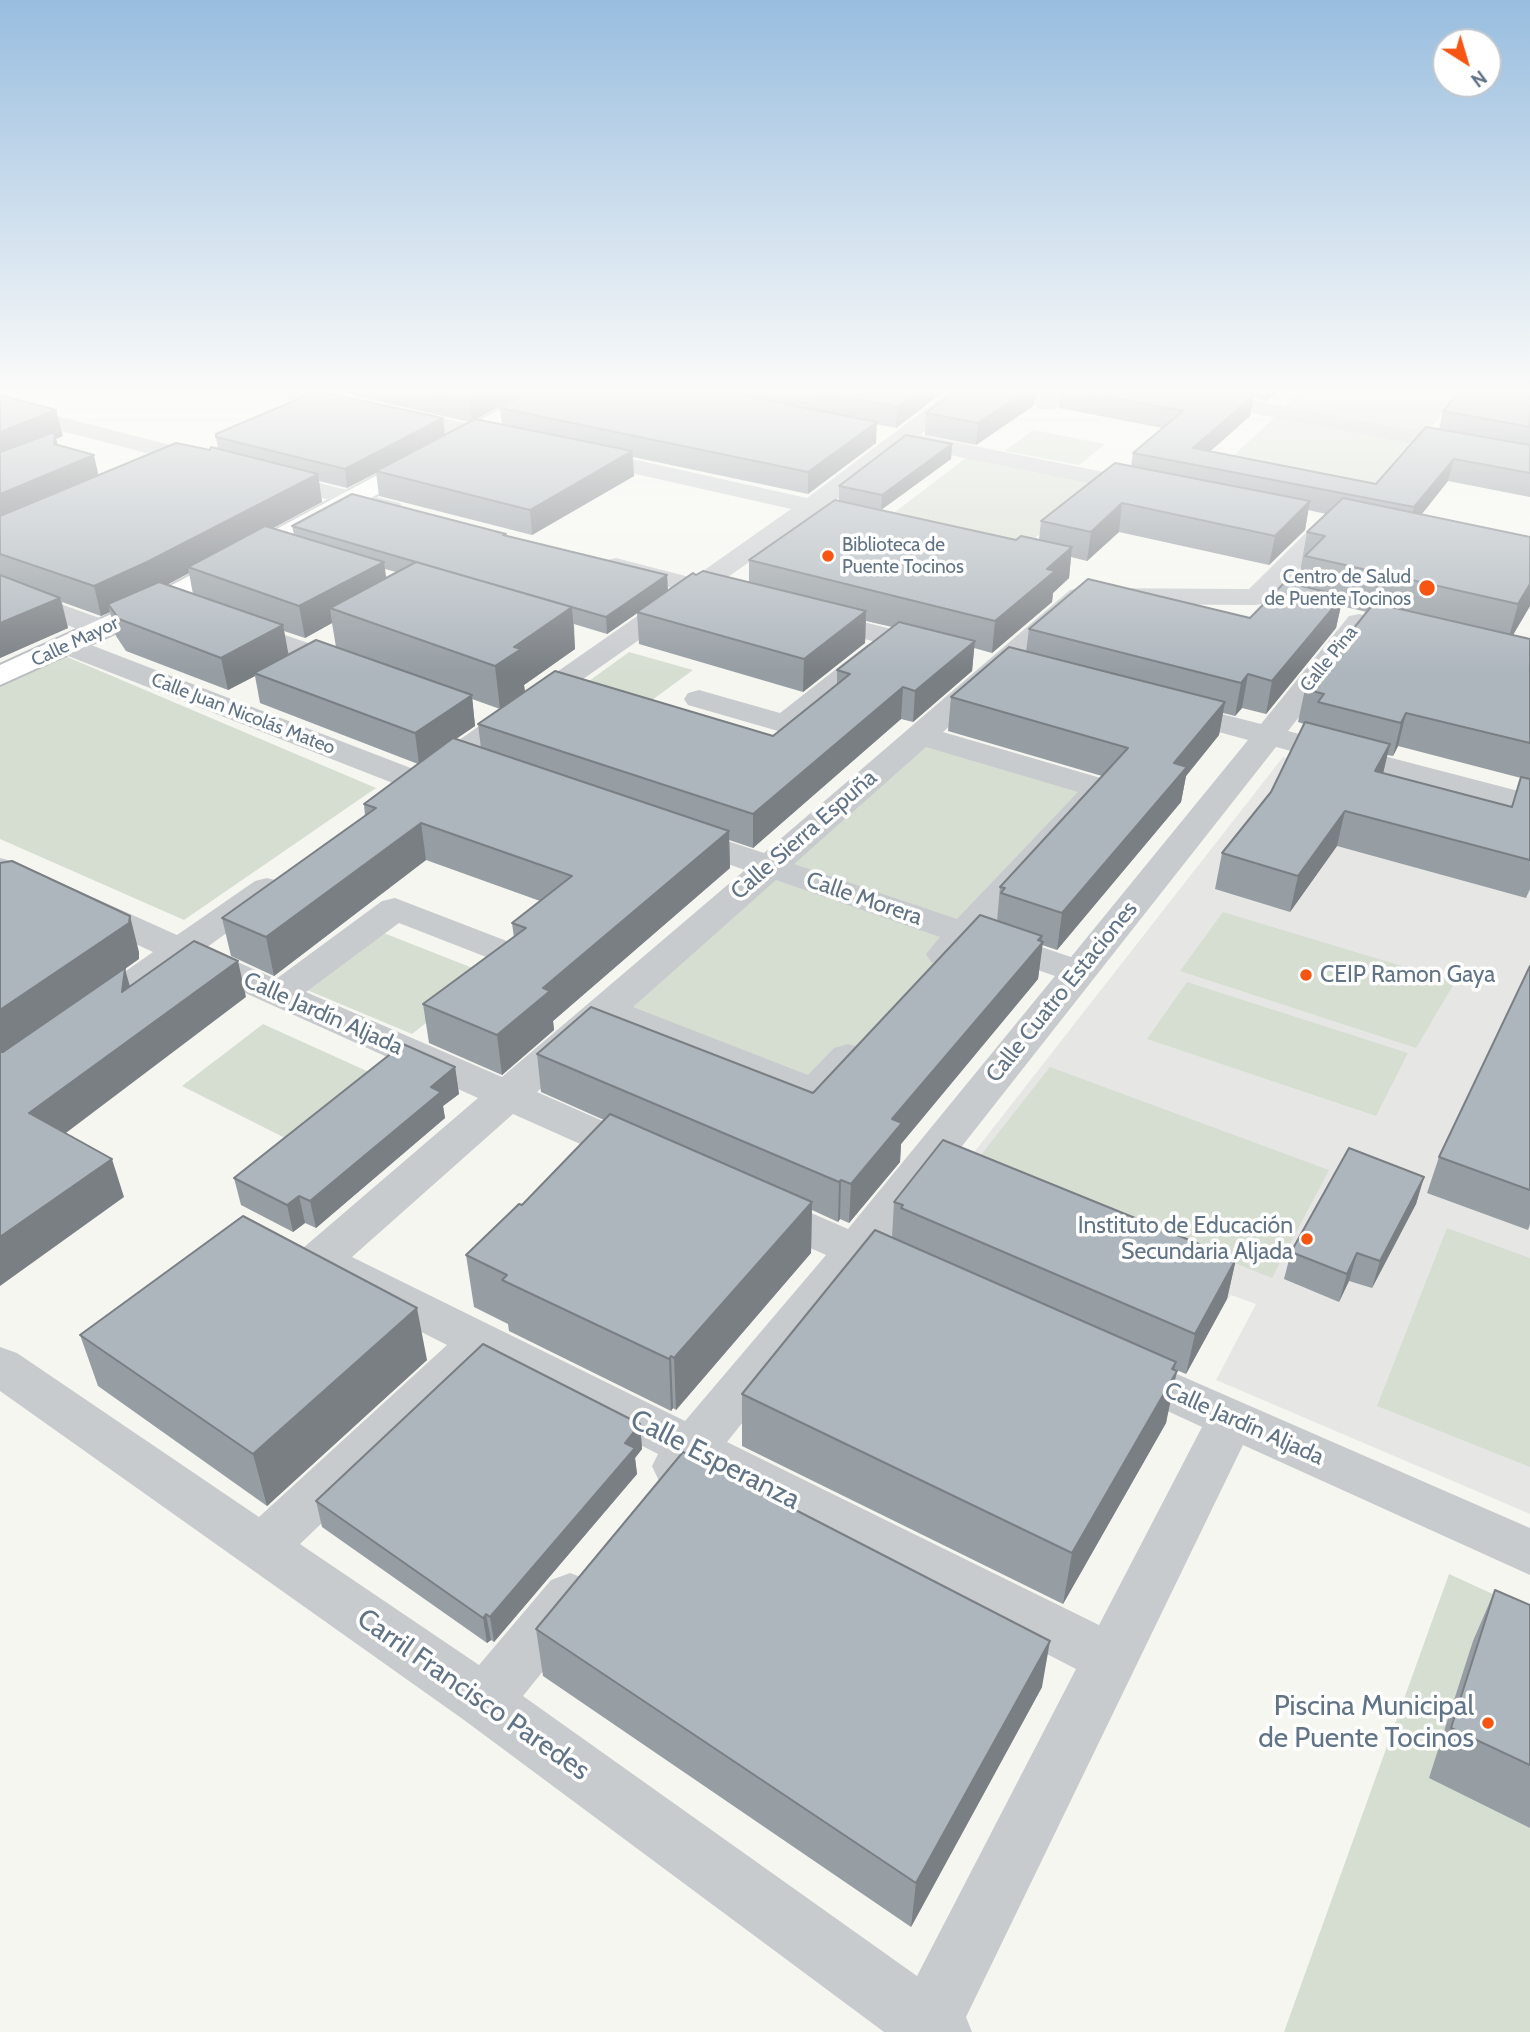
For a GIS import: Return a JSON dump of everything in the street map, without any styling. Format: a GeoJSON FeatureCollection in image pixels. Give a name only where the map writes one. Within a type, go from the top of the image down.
{"type":"FeatureCollection","features":[{"type":"Feature","properties":{"kind":"main road","name":"Calle Mayor"},"geometry":{"type":"LineString","coordinates":[[0,676],[164,600],[385,483]]}},
{"type":"Feature","properties":{"kind":"street"},"geometry":{"type":"LineString","coordinates":[[292,483],[423,516]]}},
{"type":"Feature","properties":{"kind":"street"},"geometry":{"type":"LineString","coordinates":[[705,483],[851,516]]}},
{"type":"Feature","properties":{"kind":"street"},"geometry":{"type":"LineString","coordinates":[[385,806],[451,759],[490,718],[597,643],[696,586],[841,483]]}},
{"type":"Feature","properties":{"kind":"street"},"geometry":{"type":"LineString","coordinates":[[1126,483],[1166,491]]}},
{"type":"Feature","properties":{"kind":"street","name":"Calle Sierra Espuña"},"geometry":{"type":"LineString","coordinates":[[319,1261],[1080,596],[1271,601],[1326,523]]}},
{"type":"Feature","properties":{"kind":"street"},"geometry":{"type":"LineString","coordinates":[[270,546],[307,557]]}},
{"type":"Feature","properties":{"kind":"street"},"geometry":{"type":"LineString","coordinates":[[593,560],[1030,673]]}},
{"type":"Feature","properties":{"kind":"street"},"geometry":{"type":"LineString","coordinates":[[1082,571],[1192,597]]}},
{"type":"Feature","properties":{"kind":"street"},"geometry":{"type":"LineString","coordinates":[[0,590],[103,629]]}},
{"type":"Feature","properties":{"kind":"street"},"geometry":{"type":"LineString","coordinates":[[164,600],[372,675]]}},
{"type":"Feature","properties":{"kind":"street","name":"Calle Pina"},"geometry":{"type":"LineString","coordinates":[[1268,734],[1347,619],[1438,640]]}},
{"type":"Feature","properties":{"kind":"street"},"geometry":{"type":"LineString","coordinates":[[225,707],[272,681],[341,634]]}},
{"type":"Feature","properties":{"kind":"street"},"geometry":{"type":"LineString","coordinates":[[699,699],[785,724],[893,638]]}},
{"type":"Feature","properties":{"kind":"street","name":"Calle Juan Nicolás Mateo"},"geometry":{"type":"LineString","coordinates":[[68,646],[419,782]]}},
{"type":"Feature","properties":{"kind":"street"},"geometry":{"type":"LineString","coordinates":[[1149,704],[1530,804]]}},
{"type":"Feature","properties":{"kind":"street","name":"Calle Cuatro Estaciones"},"geometry":{"type":"LineString","coordinates":[[648,1500],[856,1250],[1268,734]]}},
{"type":"Feature","properties":{"kind":"street"},"geometry":{"type":"LineString","coordinates":[[919,735],[1100,788],[926,973]]}},
{"type":"Feature","properties":{"kind":"street"},"geometry":{"type":"LineString","coordinates":[[451,759],[491,773]]}},
{"type":"Feature","properties":{"kind":"street","name":"Calle Morera"},"geometry":{"type":"LineString","coordinates":[[649,827],[1079,972]]}},
{"type":"Feature","properties":{"kind":"street"},"geometry":{"type":"LineString","coordinates":[[0,1077],[293,870]]}},
{"type":"Feature","properties":{"kind":"street","name":"Calle Jardín Aljada"},"geometry":{"type":"LineString","coordinates":[[5,875],[681,1172]]}},
{"type":"Feature","properties":{"kind":"street"},"geometry":{"type":"LineString","coordinates":[[279,994],[396,909],[499,951]]}},
{"type":"Feature","properties":{"kind":"street"},"geometry":{"type":"LineString","coordinates":[[605,1009],[814,1093],[870,1033]]}},
{"type":"Feature","properties":{"kind":"street"},"geometry":{"type":"LineString","coordinates":[[731,1195],[943,1289]]}},
{"type":"Feature","properties":{"kind":"street","name":"Calle Esperanza"},"geometry":{"type":"LineString","coordinates":[[319,1261],[1111,1659]]}},
{"type":"Feature","properties":{"kind":"street"},"geometry":{"type":"LineString","coordinates":[[262,1547],[481,1342]]}},
{"type":"Feature","properties":{"kind":"street","name":"Calle Jardín Aljada"},"geometry":{"type":"LineString","coordinates":[[1093,1356],[1530,1552]]}},
{"type":"Feature","properties":{"kind":"street","name":"Carril Francisco Paredes"},"geometry":{"type":"LineString","coordinates":[[4,1375],[262,1547],[484,1700],[933,2028]]}},
{"type":"Feature","properties":{"kind":"street"},"geometry":{"type":"LineString","coordinates":[[933,2028],[1231,1418]]}},
{"type":"Feature","properties":{"kind":"street"},"geometry":{"type":"LineString","coordinates":[[484,1700],[597,1564]]}},
{"type":"Feature","properties":{"kind":"shaded area"},"geometry":{"type":"Polygon","coordinates":[[[933,483],[1104,483],[1025,546],[891,515],[933,483]]]}},
{"type":"Feature","properties":{"kind":"shaded area"},"geometry":{"type":"Polygon","coordinates":[[[1291,483],[1382,483],[1369,498],[1291,483]]]}},
{"type":"Feature","properties":{"kind":"shaded area"},"geometry":{"type":"Polygon","coordinates":[[[629,652],[693,670],[629,717],[567,697],[629,652]]]}},
{"type":"Feature","properties":{"kind":"shaded area"},"geometry":{"type":"Polygon","coordinates":[[[65,656],[376,788],[184,920],[0,839],[0,686],[65,656]]]}},
{"type":"Feature","properties":{"kind":"shaded area"},"geometry":{"type":"Polygon","coordinates":[[[919,735],[1100,788],[814,1093],[605,1009],[919,735]]]}},
{"type":"Feature","properties":{"kind":"shaded area"},"geometry":{"type":"Polygon","coordinates":[[[1283,757],[1530,819],[1530,1514],[1216,1380],[1256,1304],[1231,1295],[1228,1299],[950,1183],[1283,757]]]}},
{"type":"Feature","properties":{"kind":"shaded area"},"geometry":{"type":"Polygon","coordinates":[[[1223,912],[1455,982],[1416,1048],[1180,971],[1223,912]]]}},
{"type":"Feature","properties":{"kind":"shaded area"},"geometry":{"type":"Polygon","coordinates":[[[381,932],[488,974],[412,1034],[307,990],[381,932]]]}},
{"type":"Feature","properties":{"kind":"shaded area"},"geometry":{"type":"Polygon","coordinates":[[[1187,982],[1408,1053],[1376,1116],[1147,1039],[1187,982]]]}},
{"type":"Feature","properties":{"kind":"shaded area"},"geometry":{"type":"Polygon","coordinates":[[[263,1024],[369,1072],[285,1138],[182,1086],[263,1024]]]}},
{"type":"Feature","properties":{"kind":"shaded area"},"geometry":{"type":"Polygon","coordinates":[[[1050,1067],[1329,1170],[1272,1278],[977,1160],[1050,1067]]]}},
{"type":"Feature","properties":{"kind":"shaded area"},"geometry":{"type":"Polygon","coordinates":[[[1447,1228],[1530,1258],[1530,1467],[1377,1406],[1447,1228]]]}},
{"type":"Feature","properties":{"kind":"shaded area"},"geometry":{"type":"Polygon","coordinates":[[[1449,1574],[1530,1611],[1530,2032],[1284,2032],[1449,1574]]]}},
{"type":"Feature","properties":{"kind":"building"},"geometry":{"type":"Polygon","coordinates":[[[0,483],[27,483],[0,494],[0,483]]]}},
{"type":"Feature","properties":{"kind":"building"},"geometry":{"type":"Polygon","coordinates":[[[80,483],[301,483],[147,562],[94,586],[0,554],[0,516],[80,483]]]}},
{"type":"Feature","properties":{"kind":"building"},"geometry":{"type":"Polygon","coordinates":[[[423,483],[577,483],[530,510],[423,483]]]}},
{"type":"Feature","properties":{"kind":"building"},"geometry":{"type":"Polygon","coordinates":[[[843,483],[899,483],[882,495],[839,486],[843,483]]]}},
{"type":"Feature","properties":{"kind":"building"},"geometry":{"type":"Polygon","coordinates":[[[1090,483],[1217,483],[1310,501],[1275,536],[1122,503],[1091,532],[1041,521],[1090,483]]]}},
{"type":"Feature","properties":{"kind":"building"},"geometry":{"type":"Polygon","coordinates":[[[1288,483],[1434,483],[1414,507],[1288,483]]]}},
{"type":"Feature","properties":{"kind":"building"},"geometry":{"type":"Polygon","coordinates":[[[352,494],[506,534],[503,535],[667,575],[606,617],[292,526],[352,494]]]}},
{"type":"Feature","properties":{"kind":"building"},"geometry":{"type":"Polygon","coordinates":[[[1343,498],[1530,537],[1530,584],[1518,604],[1305,556],[1325,536],[1307,532],[1343,498]]]}},
{"type":"Feature","properties":{"kind":"building"},"geometry":{"type":"Polygon","coordinates":[[[835,500],[1016,540],[1021,536],[1072,547],[1047,569],[1055,571],[995,621],[749,560],[835,500]]]}},
{"type":"Feature","properties":{"kind":"building"},"geometry":{"type":"Polygon","coordinates":[[[265,526],[384,562],[299,606],[188,567],[265,526]]]}},
{"type":"Feature","properties":{"kind":"building"},"geometry":{"type":"Polygon","coordinates":[[[416,562],[572,607],[514,647],[521,649],[495,666],[330,608],[416,562]]]}},
{"type":"Feature","properties":{"kind":"building"},"geometry":{"type":"Polygon","coordinates":[[[703,571],[866,611],[804,659],[637,612],[693,573],[696,575],[703,571]]]}},
{"type":"Feature","properties":{"kind":"building"},"geometry":{"type":"Polygon","coordinates":[[[0,575],[60,598],[0,623],[0,575]]]}},
{"type":"Feature","properties":{"kind":"building"},"geometry":{"type":"Polygon","coordinates":[[[1088,579],[1250,618],[1285,582],[1343,596],[1272,681],[1248,674],[1241,683],[1029,629],[1088,579]]]}},
{"type":"Feature","properties":{"kind":"building"},"geometry":{"type":"Polygon","coordinates":[[[159,582],[283,625],[221,658],[119,619],[108,604],[159,582]]]}},
{"type":"Feature","properties":{"kind":"building"},"geometry":{"type":"Polygon","coordinates":[[[1374,603],[1530,639],[1530,743],[1406,713],[1401,723],[1318,702],[1324,694],[1305,689],[1374,603]]]}},
{"type":"Feature","properties":{"kind":"building"},"geometry":{"type":"Polygon","coordinates":[[[899,622],[975,641],[915,691],[903,687],[753,814],[478,724],[555,671],[773,736],[850,674],[837,670],[899,622]]]}},
{"type":"Feature","properties":{"kind":"building"},"geometry":{"type":"Polygon","coordinates":[[[316,640],[472,695],[415,733],[254,673],[316,640]]]}},
{"type":"Feature","properties":{"kind":"building"},"geometry":{"type":"Polygon","coordinates":[[[1009,647],[1225,702],[1174,763],[1187,767],[1062,913],[1001,893],[1005,888],[1000,887],[1128,748],[951,697],[1009,647]]]}},
{"type":"Feature","properties":{"kind":"building"},"geometry":{"type":"Polygon","coordinates":[[[1305,722],[1390,744],[1375,771],[1512,807],[1521,777],[1530,779],[1530,860],[1345,811],[1298,876],[1222,853],[1271,792],[1305,722]]]}},
{"type":"Feature","properties":{"kind":"building"},"geometry":{"type":"Polygon","coordinates":[[[453,738],[729,831],[543,988],[550,991],[497,1035],[423,1004],[526,928],[512,923],[572,876],[421,823],[266,937],[222,918],[376,808],[364,804],[453,738]]]}},
{"type":"Feature","properties":{"kind":"building"},"geometry":{"type":"Polygon","coordinates":[[[12,861],[130,916],[129,923],[0,1010],[0,863],[12,861]]]}},
{"type":"Feature","properties":{"kind":"building"},"geometry":{"type":"Polygon","coordinates":[[[980,915],[1042,936],[1038,940],[1043,942],[892,1119],[902,1123],[851,1184],[841,1180],[839,1182],[537,1054],[591,1007],[813,1093],[980,915]]]}},
{"type":"Feature","properties":{"kind":"building"},"geometry":{"type":"Polygon","coordinates":[[[194,941],[238,961],[29,1113],[112,1159],[0,1237],[0,1052],[125,968],[122,992],[194,941]]]}},
{"type":"Feature","properties":{"kind":"building"},"geometry":{"type":"Polygon","coordinates":[[[1530,966],[1530,1190],[1439,1157],[1530,966]]]}},
{"type":"Feature","properties":{"kind":"building"},"geometry":{"type":"Polygon","coordinates":[[[403,1044],[455,1067],[431,1087],[441,1092],[310,1201],[299,1196],[287,1205],[234,1178],[403,1044]]]}},
{"type":"Feature","properties":{"kind":"building"},"geometry":{"type":"Polygon","coordinates":[[[610,1114],[812,1202],[674,1358],[671,1356],[669,1359],[502,1280],[507,1275],[466,1255],[519,1204],[522,1205],[610,1114]]]}},
{"type":"Feature","properties":{"kind":"building"},"geometry":{"type":"Polygon","coordinates":[[[943,1140],[1236,1259],[1195,1334],[901,1208],[903,1205],[894,1202],[943,1140]]]}},
{"type":"Feature","properties":{"kind":"building"},"geometry":{"type":"Polygon","coordinates":[[[1349,1148],[1424,1177],[1380,1261],[1357,1253],[1347,1274],[1291,1252],[1349,1148]]]}},
{"type":"Feature","properties":{"kind":"building"},"geometry":{"type":"Polygon","coordinates":[[[243,1216],[417,1308],[253,1454],[80,1335],[243,1216]]]}},
{"type":"Feature","properties":{"kind":"building"},"geometry":{"type":"Polygon","coordinates":[[[875,1230],[1176,1362],[1172,1369],[1177,1371],[1072,1553],[742,1394],[875,1230]]]}},
{"type":"Feature","properties":{"kind":"building"},"geometry":{"type":"Polygon","coordinates":[[[483,1344],[640,1424],[625,1443],[635,1448],[490,1617],[486,1614],[483,1618],[316,1501],[483,1344]]]}},
{"type":"Feature","properties":{"kind":"building"},"geometry":{"type":"Polygon","coordinates":[[[683,1452],[1050,1641],[916,1883],[536,1629],[683,1452]]]}},
{"type":"Feature","properties":{"kind":"building"},"geometry":{"type":"Polygon","coordinates":[[[1495,1590],[1530,1605],[1530,1765],[1451,1728],[1495,1590]]]}},
{"type":"Feature","properties":{"kind":"place","name":"Biblioteca de Puente Tocinos"},"geometry":{"type":"Point","coordinates":[828,556]}},
{"type":"Feature","properties":{"kind":"place","name":"Centro de Salud de Puente Tocinos"},"geometry":{"type":"Point","coordinates":[1427,588]}},
{"type":"Feature","properties":{"kind":"place","name":"CEIP Ramon Gaya"},"geometry":{"type":"Point","coordinates":[1306,975]}},
{"type":"Feature","properties":{"kind":"place","name":"Instituto de Educación Secundaria Aljada"},"geometry":{"type":"Point","coordinates":[1307,1239]}},
{"type":"Feature","properties":{"kind":"place","name":"Piscina Municipal de Puente Tocinos"},"geometry":{"type":"Point","coordinates":[1488,1723]}}]}
